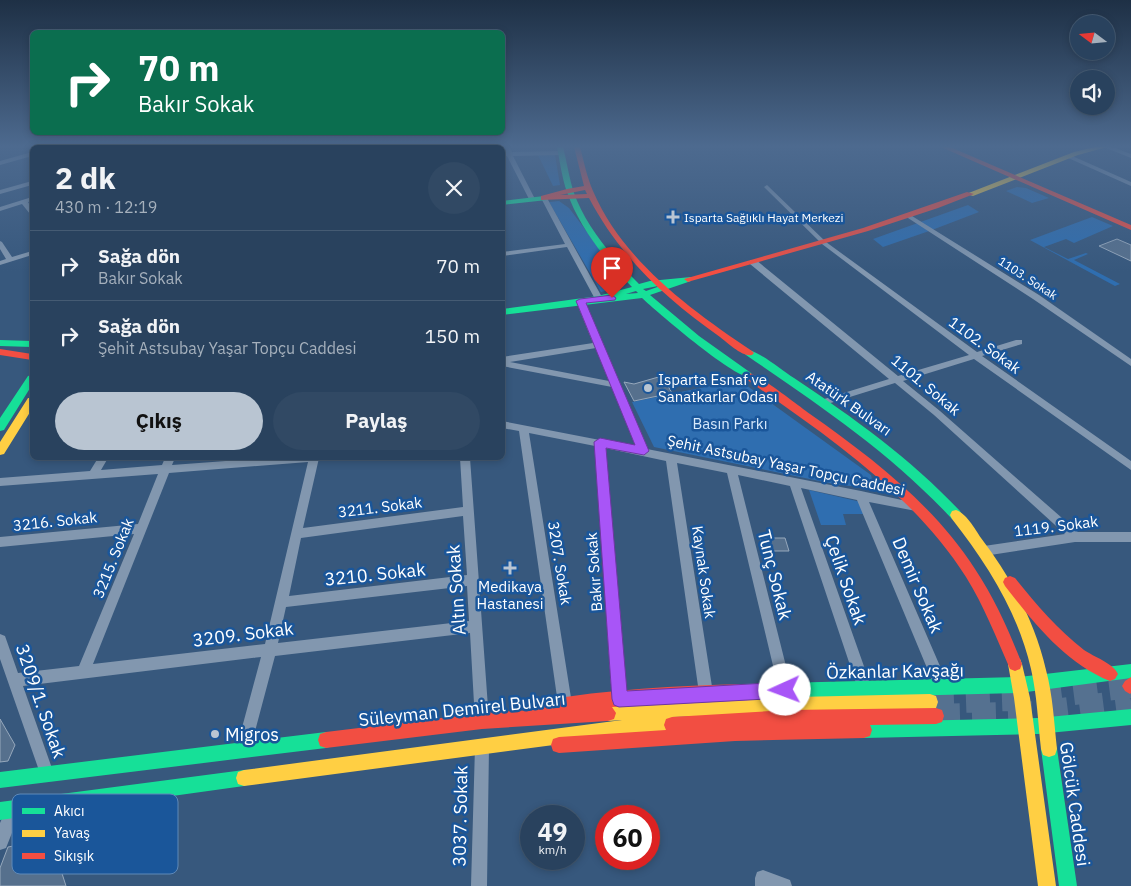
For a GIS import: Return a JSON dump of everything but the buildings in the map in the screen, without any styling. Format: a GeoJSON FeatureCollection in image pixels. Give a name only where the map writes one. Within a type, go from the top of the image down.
{"type":"FeatureCollection","features":[{"type":"Feature","properties":{"kind":"main road"},"geometry":{"type":"LineString","coordinates":[[570,188],[596,239],[640,291],[709,348],[852,448],[917,507],[956,550],[982,592],[1011,653],[1026,727],[1046,886]]}},
{"type":"Feature","properties":{"kind":"main road","name":"Atatürk Bulvarı"},"geometry":{"type":"LineString","coordinates":[[589,188],[616,236],[661,286],[717,332],[824,402],[881,443],[953,512],[984,551],[1019,616],[1030,642],[1041,683],[1047,726]]}},
{"type":"Feature","properties":{"kind":"main road"},"geometry":{"type":"LineString","coordinates":[[505,312],[599,299],[661,286],[824,243],[910,216],[984,188]]}},
{"type":"Feature","properties":{"kind":"main road"},"geometry":{"type":"LineString","coordinates":[[1041,188],[1131,228]]}},
{"type":"Feature","properties":{"kind":"main road"},"geometry":{"type":"LineString","coordinates":[[505,202],[590,192]]}},
{"type":"Feature","properties":{"kind":"main road"},"geometry":{"type":"LineString","coordinates":[[0,343],[30,344]]}},
{"type":"Feature","properties":{"kind":"main road"},"geometry":{"type":"LineString","coordinates":[[0,352],[30,357]]}},
{"type":"Feature","properties":{"kind":"main road"},"geometry":{"type":"LineString","coordinates":[[0,427],[30,381]]}},
{"type":"Feature","properties":{"kind":"main road"},"geometry":{"type":"LineString","coordinates":[[0,451],[30,405]]}},
{"type":"Feature","properties":{"kind":"main road"},"geometry":{"type":"LineString","coordinates":[[984,551],[1063,646],[1088,664],[1110,674]]}},
{"type":"Feature","properties":{"kind":"main road","name":"Özkanlar Kavşağı"},"geometry":{"type":"LineString","coordinates":[[482,721],[565,704],[619,699],[785,690],[1019,685],[1131,671]]}},
{"type":"Feature","properties":{"kind":"main road","name":"Süleyman Demirel Bulvarı"},"geometry":{"type":"LineString","coordinates":[[0,780],[482,721],[709,707],[930,702]]}},
{"type":"Feature","properties":{"kind":"main road"},"geometry":{"type":"LineString","coordinates":[[127,794],[595,731],[712,721],[936,716]]}},
{"type":"Feature","properties":{"kind":"main road"},"geometry":{"type":"LineString","coordinates":[[482,747],[557,745],[759,732],[1026,727],[1131,717]]}},
{"type":"Feature","properties":{"kind":"main road","name":"Gölcük Caddesi"},"geometry":{"type":"LineString","coordinates":[[1047,726],[1068,886]]}},
{"type":"Feature","properties":{"kind":"street"},"geometry":{"type":"LineString","coordinates":[[0,192],[13,188]]}},
{"type":"Feature","properties":{"kind":"street"},"geometry":{"type":"LineString","coordinates":[[531,188],[570,245],[599,299]]}},
{"type":"Feature","properties":{"kind":"street","name":"1102. Sokak"},"geometry":{"type":"LineString","coordinates":[[768,188],[824,243],[975,355],[1131,466]]}},
{"type":"Feature","properties":{"kind":"street"},"geometry":{"type":"LineString","coordinates":[[0,208],[30,200]]}},
{"type":"Feature","properties":{"kind":"street"},"geometry":{"type":"LineString","coordinates":[[24,202],[30,210]]}},
{"type":"Feature","properties":{"kind":"street","name":"1103. Sokak"},"geometry":{"type":"LineString","coordinates":[[910,216],[1043,302],[1131,363]]}},
{"type":"Feature","properties":{"kind":"street"},"geometry":{"type":"LineString","coordinates":[[1,245],[10,260]]}},
{"type":"Feature","properties":{"kind":"street"},"geometry":{"type":"LineString","coordinates":[[505,254],[570,245]]}},
{"type":"Feature","properties":{"kind":"street"},"geometry":{"type":"LineString","coordinates":[[0,263],[30,255]]}},
{"type":"Feature","properties":{"kind":"street","name":"1101. Sokak"},"geometry":{"type":"LineString","coordinates":[[753,262],[979,449],[1075,536]]}},
{"type":"Feature","properties":{"kind":"street"},"geometry":{"type":"LineString","coordinates":[[580,301],[644,451]]}},
{"type":"Feature","properties":{"kind":"street"},"geometry":{"type":"LineString","coordinates":[[824,402],[1019,342]]}},
{"type":"Feature","properties":{"kind":"street"},"geometry":{"type":"LineString","coordinates":[[505,361],[599,345]]}},
{"type":"Feature","properties":{"kind":"street"},"geometry":{"type":"LineString","coordinates":[[505,363],[616,385]]}},
{"type":"Feature","properties":{"kind":"street","name":"Şehit Astsubay Yaşar Topçu Caddesi"},"geometry":{"type":"LineString","coordinates":[[505,425],[671,456],[917,507]]}},
{"type":"Feature","properties":{"kind":"street","name":"3207. Sokak"},"geometry":{"type":"LineString","coordinates":[[523,428],[565,704]]}},
{"type":"Feature","properties":{"kind":"street","name":"Bakır Sokak"},"geometry":{"type":"LineString","coordinates":[[600,442],[619,699]]}},
{"type":"Feature","properties":{"kind":"street","name":"Kaynak Sokak"},"geometry":{"type":"LineString","coordinates":[[671,456],[706,693]]}},
{"type":"Feature","properties":{"kind":"street"},"geometry":{"type":"LineString","coordinates":[[94,474],[102,460]]}},
{"type":"Feature","properties":{"kind":"street"},"geometry":{"type":"LineString","coordinates":[[0,482],[94,474],[168,463],[244,460]]}},
{"type":"Feature","properties":{"kind":"street"},"geometry":{"type":"LineString","coordinates":[[243,751],[270,650],[314,460]]}},
{"type":"Feature","properties":{"kind":"street","name":"Altın Sokak"},"geometry":{"type":"LineString","coordinates":[[465,460],[482,721]]}},
{"type":"Feature","properties":{"kind":"street","name":"3215. Sokak"},"geometry":{"type":"LineString","coordinates":[[84,672],[168,463]]}},
{"type":"Feature","properties":{"kind":"street","name":"Tunç Sokak"},"geometry":{"type":"LineString","coordinates":[[731,469],[785,690]]}},
{"type":"Feature","properties":{"kind":"street","name":"Çelik Sokak"},"geometry":{"type":"LineString","coordinates":[[794,482],[865,689]]}},
{"type":"Feature","properties":{"kind":"street","name":"Demir Sokak"},"geometry":{"type":"LineString","coordinates":[[861,495],[942,688]]}},
{"type":"Feature","properties":{"kind":"street","name":"3211. Sokak"},"geometry":{"type":"LineString","coordinates":[[296,534],[468,511]]}},
{"type":"Feature","properties":{"kind":"street","name":"3216. Sokak"},"geometry":{"type":"LineString","coordinates":[[0,542],[142,528]]}},
{"type":"Feature","properties":{"kind":"street","name":"1119. Sokak"},"geometry":{"type":"LineString","coordinates":[[984,551],[1075,536],[1108,535],[1131,537]]}},
{"type":"Feature","properties":{"kind":"street","name":"3210. Sokak"},"geometry":{"type":"LineString","coordinates":[[281,602],[473,580]]}},
{"type":"Feature","properties":{"kind":"street","name":"3209. Sokak"},"geometry":{"type":"LineString","coordinates":[[14,680],[476,626]]}},
{"type":"Feature","properties":{"kind":"street","name":"3209/1. Sokak"},"geometry":{"type":"LineString","coordinates":[[0,640],[47,774]]}},
{"type":"Feature","properties":{"kind":"street","name":"3037. Sokak"},"geometry":{"type":"LineString","coordinates":[[479,886],[482,747]]}},
{"type":"Feature","properties":{"kind":"street"},"geometry":{"type":"LineString","coordinates":[[0,842],[6,810]]}},
{"type":"Feature","properties":{"kind":"street"},"geometry":{"type":"LineString","coordinates":[[763,882],[784,886]]}},
{"type":"Feature","properties":{"kind":"green space"},"geometry":{"type":"Polygon","coordinates":[[[1013,188],[1027,188],[1049,198],[1032,203],[1006,191],[1013,188]]]}},
{"type":"Feature","properties":{"kind":"green space"},"geometry":{"type":"Polygon","coordinates":[[[559,201],[569,208],[625,282],[623,287],[601,292],[549,202],[559,201]]]}},
{"type":"Feature","properties":{"kind":"green space"},"geometry":{"type":"Polygon","coordinates":[[[968,205],[979,212],[883,247],[873,239],[968,205]]]}},
{"type":"Feature","properties":{"kind":"green space"},"geometry":{"type":"Polygon","coordinates":[[[1092,217],[1113,226],[1074,243],[1066,239],[1044,247],[1068,259],[1088,254],[1074,260],[1120,284],[1115,286],[1030,240],[1092,217]]]}},
{"type":"Feature","properties":{"kind":"green space","name":"Basın Parkı"},"geometry":{"type":"Polygon","coordinates":[[[739,380],[871,475],[872,479],[859,486],[839,485],[654,447],[632,402],[739,380]]]}},
{"type":"Feature","properties":{"kind":"green space"},"geometry":{"type":"Polygon","coordinates":[[[809,490],[861,502],[866,514],[843,514],[846,525],[821,525],[809,490]]]}},
{"type":"Feature","properties":{"kind":"tunnel"},"geometry":{"type":"LineString","coordinates":[[930,702],[1036,698],[1130,686]]}},
{"type":"Feature","properties":{"kind":"tunnel"},"geometry":{"type":"LineString","coordinates":[[936,716],[1039,713],[1131,701]]}},
{"type":"Feature","properties":{"kind":"traffic: fast"},"geometry":{"type":"LineString","coordinates":[[570,188],[588,227],[626,276],[671,319],[747,375]]}},
{"type":"Feature","properties":{"kind":"traffic: fast"},"geometry":{"type":"LineString","coordinates":[[505,203],[544,198]]}},
{"type":"Feature","properties":{"kind":"traffic: fast"},"geometry":{"type":"LineString","coordinates":[[688,279],[643,295],[599,299],[650,284],[688,279]]}},
{"type":"Feature","properties":{"kind":"traffic: fast"},"geometry":{"type":"LineString","coordinates":[[505,312],[599,299]]}},
{"type":"Feature","properties":{"kind":"traffic: fast"},"geometry":{"type":"LineString","coordinates":[[0,343],[30,344]]}},
{"type":"Feature","properties":{"kind":"traffic: fast"},"geometry":{"type":"LineString","coordinates":[[749,353],[831,408],[884,447],[909,468],[956,515]]}},
{"type":"Feature","properties":{"kind":"traffic: fast"},"geometry":{"type":"LineString","coordinates":[[0,427],[30,381]]}},
{"type":"Feature","properties":{"kind":"traffic: fast"},"geometry":{"type":"LineString","coordinates":[[744,692],[1019,685],[1131,671]]}},
{"type":"Feature","properties":{"kind":"traffic: fast"},"geometry":{"type":"LineString","coordinates":[[864,730],[1038,726],[1131,717]]}},
{"type":"Feature","properties":{"kind":"traffic: fast"},"geometry":{"type":"LineString","coordinates":[[0,780],[326,740]]}},
{"type":"Feature","properties":{"kind":"traffic: fast"},"geometry":{"type":"LineString","coordinates":[[1049,749],[1068,886]]}},
{"type":"Feature","properties":{"kind":"traffic: fast"},"geometry":{"type":"LineString","coordinates":[[126,794],[244,778]]}},
{"type":"Feature","properties":{"kind":"traffic: fast"},"geometry":{"type":"LineString","coordinates":[[0,811],[12,809]]}},
{"type":"Feature","properties":{"kind":"traffic: slow"},"geometry":{"type":"LineString","coordinates":[[970,194],[985,188]]}},
{"type":"Feature","properties":{"kind":"traffic: slow"},"geometry":{"type":"LineString","coordinates":[[0,451],[30,404]]}},
{"type":"Feature","properties":{"kind":"traffic: slow"},"geometry":{"type":"LineString","coordinates":[[956,515],[995,569],[1017,607],[1026,628],[1041,680],[1049,749]]}},
{"type":"Feature","properties":{"kind":"traffic: slow"},"geometry":{"type":"LineString","coordinates":[[1015,664],[1022,698],[1047,886]]}},
{"type":"Feature","properties":{"kind":"traffic: slow"},"geometry":{"type":"LineString","coordinates":[[608,713],[709,707],[930,702]]}},
{"type":"Feature","properties":{"kind":"traffic: slow"},"geometry":{"type":"LineString","coordinates":[[244,778],[622,728],[672,725]]}},
{"type":"Feature","properties":{"kind":"traffic: jam"},"geometry":{"type":"LineString","coordinates":[[579,188],[544,198],[592,196]]}},
{"type":"Feature","properties":{"kind":"traffic: jam"},"geometry":{"type":"LineString","coordinates":[[589,188],[604,220],[639,265],[680,303],[749,353]]}},
{"type":"Feature","properties":{"kind":"traffic: jam"},"geometry":{"type":"LineString","coordinates":[[1039,188],[1131,228]]}},
{"type":"Feature","properties":{"kind":"traffic: jam"},"geometry":{"type":"LineString","coordinates":[[688,279],[865,229],[970,194]]}},
{"type":"Feature","properties":{"kind":"traffic: jam"},"geometry":{"type":"LineString","coordinates":[[0,352],[30,357]]}},
{"type":"Feature","properties":{"kind":"traffic: jam"},"geometry":{"type":"LineString","coordinates":[[747,375],[870,465],[906,497],[940,533],[970,572],[995,615],[1015,664]]}},
{"type":"Feature","properties":{"kind":"traffic: jam"},"geometry":{"type":"LineString","coordinates":[[1010,582],[1055,634],[1080,656],[1110,674]]}},
{"type":"Feature","properties":{"kind":"traffic: jam"},"geometry":{"type":"LineString","coordinates":[[540,709],[616,698],[744,692]]}},
{"type":"Feature","properties":{"kind":"traffic: jam"},"geometry":{"type":"LineString","coordinates":[[326,740],[482,721],[608,713]]}},
{"type":"Feature","properties":{"kind":"traffic: jam"},"geometry":{"type":"LineString","coordinates":[[672,725],[788,718],[936,716]]}},
{"type":"Feature","properties":{"kind":"traffic: jam"},"geometry":{"type":"LineString","coordinates":[[559,745],[735,733],[864,730]]}},
{"type":"Feature","properties":{"kind":"place","name":"Isparta Sağlıklı Hayat Merkezi"},"geometry":{"type":"Point","coordinates":[673,217]}},
{"type":"Feature","properties":{"kind":"place","name":"Isparta Esnaf ve Sanatkarlar Odası"},"geometry":{"type":"Point","coordinates":[648,388]}},
{"type":"Feature","properties":{"kind":"place","name":"Medikaya Hastanesi"},"geometry":{"type":"Point","coordinates":[510,568]}},
{"type":"Feature","properties":{"kind":"place","name":"Migros"},"geometry":{"type":"Point","coordinates":[215,734]}},
{"type":"Feature","properties":{"kind":"route"},"geometry":{"type":"LineString","coordinates":[[612,298],[580,301],[644,451],[600,442],[619,699],[785,690]]}}]}
